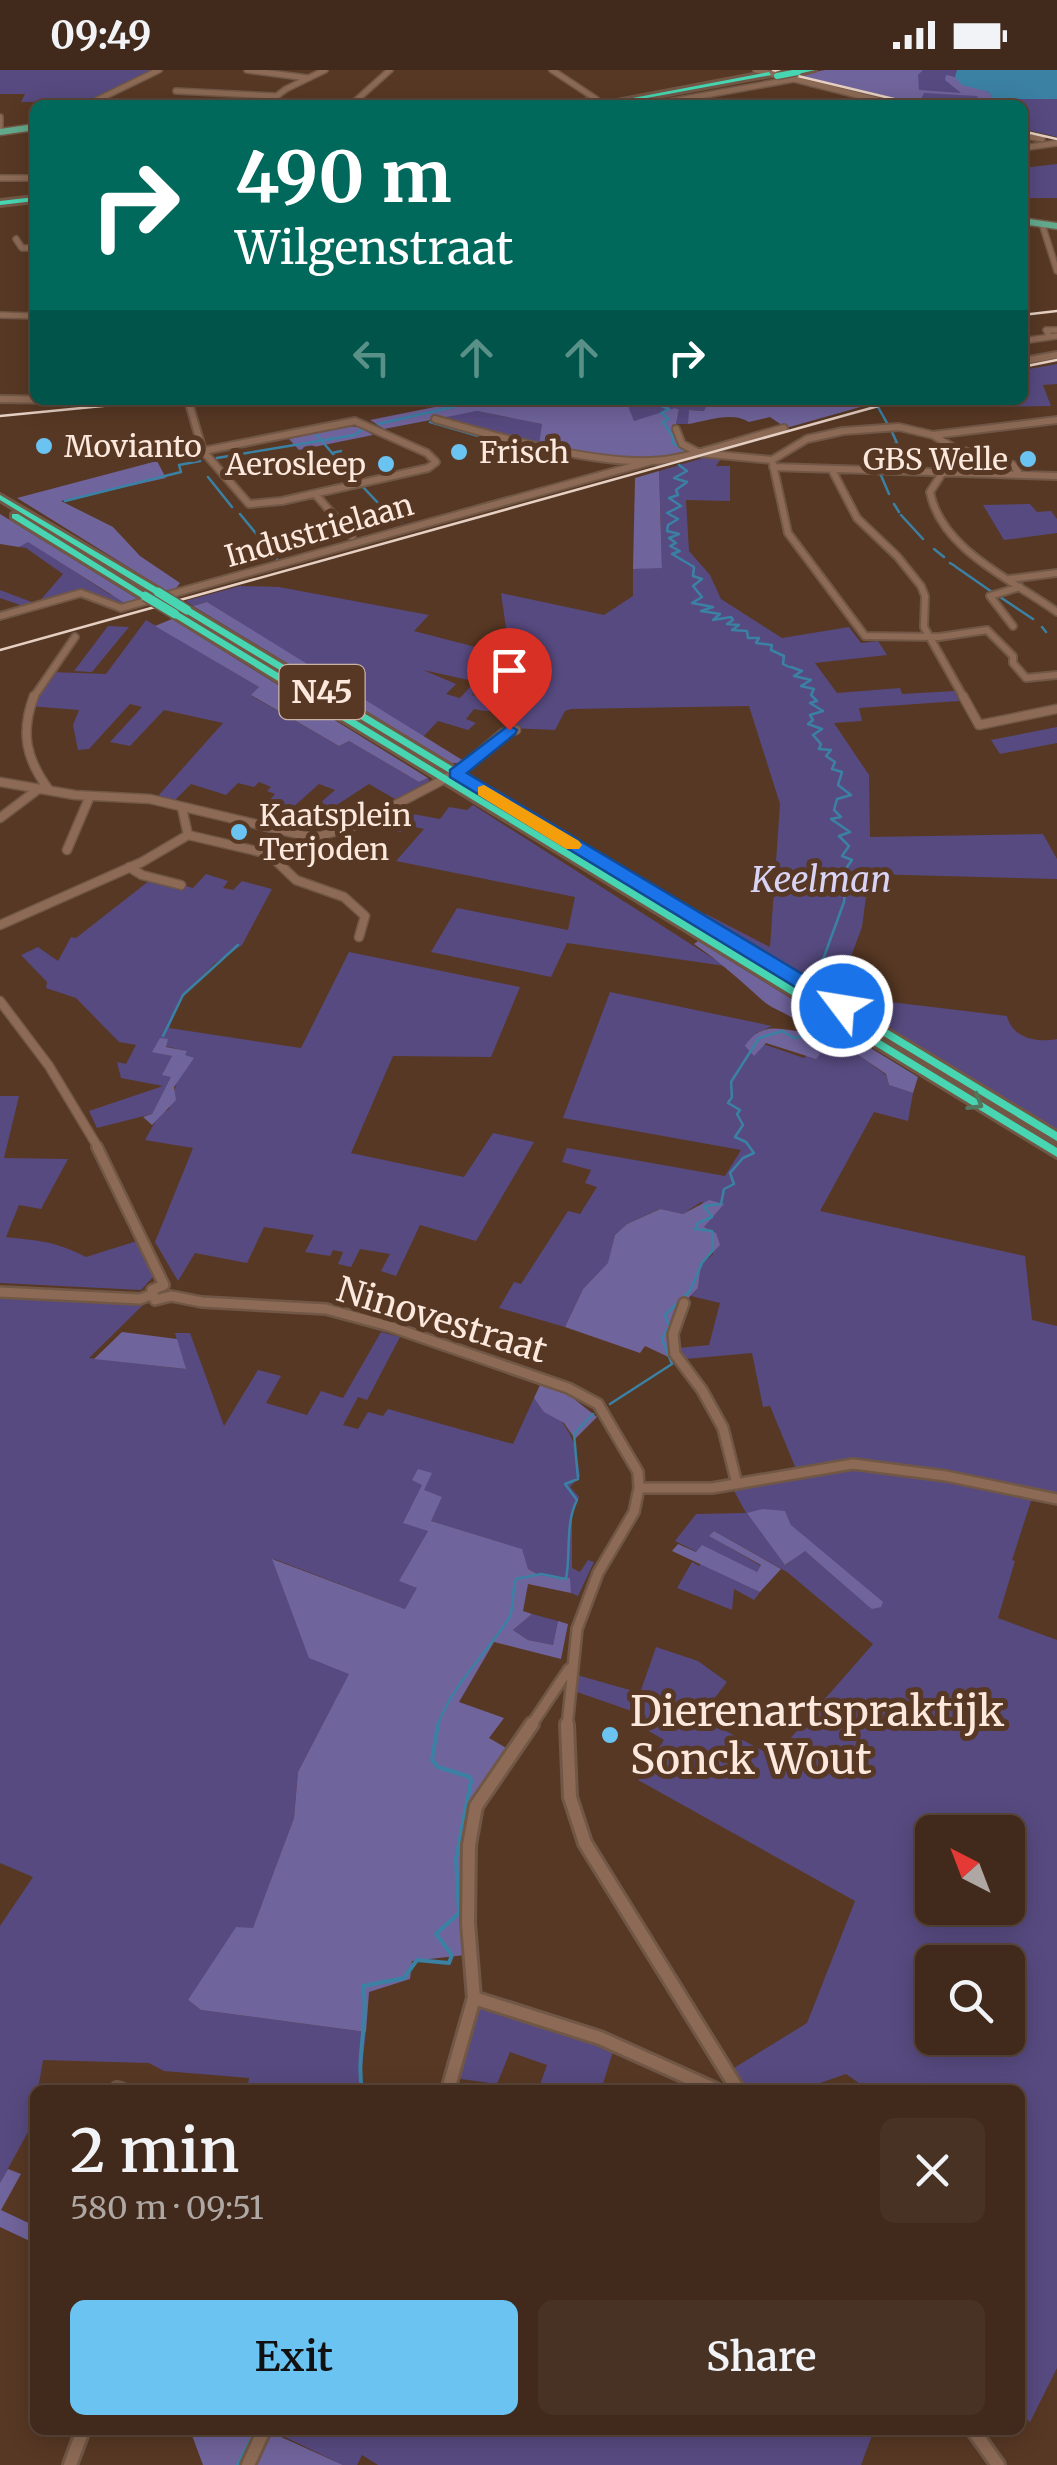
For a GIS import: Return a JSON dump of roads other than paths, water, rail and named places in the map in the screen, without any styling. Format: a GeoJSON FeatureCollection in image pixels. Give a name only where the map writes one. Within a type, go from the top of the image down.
{"type":"FeatureCollection","features":[{"type":"Feature","properties":{"kind":"highway"},"geometry":{"type":"LineString","coordinates":[[628,100],[812,70]]}},
{"type":"Feature","properties":{"kind":"highway"},"geometry":{"type":"LineString","coordinates":[[645,100],[773,75]]}},
{"type":"Feature","properties":{"kind":"highway"},"geometry":{"type":"LineString","coordinates":[[0,204],[30,201]]}},
{"type":"Feature","properties":{"kind":"highway","name":"N45"},"geometry":{"type":"LineString","coordinates":[[0,498],[158,592],[1057,1153]]}},
{"type":"Feature","properties":{"kind":"highway","name":"N45"},"geometry":{"type":"LineString","coordinates":[[0,508],[1057,1137]]}},
{"type":"Feature","properties":{"kind":"main road"},"geometry":{"type":"LineString","coordinates":[[0,129],[30,126]]}},
{"type":"Feature","properties":{"kind":"main road"},"geometry":{"type":"LineString","coordinates":[[1028,223],[1057,226]]}},
{"type":"Feature","properties":{"kind":"street"},"geometry":{"type":"LineString","coordinates":[[98,100],[159,70]]}},
{"type":"Feature","properties":{"kind":"street"},"geometry":{"type":"LineString","coordinates":[[247,70],[308,78]]}},
{"type":"Feature","properties":{"kind":"street"},"geometry":{"type":"LineString","coordinates":[[271,100],[326,70]]}},
{"type":"Feature","properties":{"kind":"street"},"geometry":{"type":"LineString","coordinates":[[357,100],[390,70]]}},
{"type":"Feature","properties":{"kind":"street"},"geometry":{"type":"LineString","coordinates":[[552,70],[596,98],[589,100]]}},
{"type":"Feature","properties":{"kind":"street"},"geometry":{"type":"LineString","coordinates":[[756,70],[792,74],[879,100]]}},
{"type":"Feature","properties":{"kind":"street"},"geometry":{"type":"LineString","coordinates":[[674,100],[792,74]]}},
{"type":"Feature","properties":{"kind":"street"},"geometry":{"type":"LineString","coordinates":[[176,91],[275,96]]}},
{"type":"Feature","properties":{"kind":"street"},"geometry":{"type":"LineString","coordinates":[[866,100],[870,98]]}},
{"type":"Feature","properties":{"kind":"street"},"geometry":{"type":"LineString","coordinates":[[0,117],[0,129]]}},
{"type":"Feature","properties":{"kind":"street"},"geometry":{"type":"LineString","coordinates":[[1028,136],[1042,140]]}},
{"type":"Feature","properties":{"kind":"street"},"geometry":{"type":"LineString","coordinates":[[1028,147],[1057,144]]}},
{"type":"Feature","properties":{"kind":"street"},"geometry":{"type":"LineString","coordinates":[[0,178],[30,178]]}},
{"type":"Feature","properties":{"kind":"street"},"geometry":{"type":"LineString","coordinates":[[1042,224],[1057,272]]}},
{"type":"Feature","properties":{"kind":"street"},"geometry":{"type":"LineString","coordinates":[[16,239],[22,248],[30,248]]}},
{"type":"Feature","properties":{"kind":"street"},"geometry":{"type":"LineString","coordinates":[[0,315],[30,314]]}},
{"type":"Feature","properties":{"kind":"street"},"geometry":{"type":"LineString","coordinates":[[1028,340],[1055,334]]}},
{"type":"Feature","properties":{"kind":"street"},"geometry":{"type":"LineString","coordinates":[[1028,358],[1057,354]]}},
{"type":"Feature","properties":{"kind":"street"},"geometry":{"type":"LineString","coordinates":[[0,399],[30,399]]}},
{"type":"Feature","properties":{"kind":"street"},"geometry":{"type":"LineString","coordinates":[[189,405],[203,451],[249,504],[315,494],[428,468],[436,462],[426,453],[355,421],[203,451]]}},
{"type":"Feature","properties":{"kind":"street"},"geometry":{"type":"LineString","coordinates":[[435,419],[523,444],[652,461],[784,428]]}},
{"type":"Feature","properties":{"kind":"street"},"geometry":{"type":"LineString","coordinates":[[933,435],[1057,420]]}},
{"type":"Feature","properties":{"kind":"street"},"geometry":{"type":"LineString","coordinates":[[773,464],[807,439],[899,427],[933,435],[954,448],[1014,465],[1018,472]]}},
{"type":"Feature","properties":{"kind":"street"},"geometry":{"type":"LineString","coordinates":[[676,429],[682,444],[697,452],[773,464],[942,475],[1056,475]]}},
{"type":"Feature","properties":{"kind":"street","name":"Industrielaan"},"geometry":{"type":"LineString","coordinates":[[0,616],[81,594],[121,608],[652,461]]}},
{"type":"Feature","properties":{"kind":"street"},"geometry":{"type":"LineString","coordinates":[[773,464],[788,533],[865,636],[928,636],[987,630],[1013,656],[1013,663],[1026,678],[1057,675]]}},
{"type":"Feature","properties":{"kind":"street"},"geometry":{"type":"LineString","coordinates":[[832,470],[857,518],[922,586],[926,596],[924,627],[979,725],[1057,709]]}},
{"type":"Feature","properties":{"kind":"street"},"geometry":{"type":"LineString","coordinates":[[942,475],[932,486],[931,506],[938,518],[971,553],[1057,612]]}},
{"type":"Feature","properties":{"kind":"street"},"geometry":{"type":"LineString","coordinates":[[315,494],[352,536]]}},
{"type":"Feature","properties":{"kind":"street"},"geometry":{"type":"LineString","coordinates":[[1009,580],[1057,572]]}},
{"type":"Feature","properties":{"kind":"street"},"geometry":{"type":"LineString","coordinates":[[1013,626],[990,596],[1020,587]]}},
{"type":"Feature","properties":{"kind":"street"},"geometry":{"type":"LineString","coordinates":[[14,732],[28,698],[75,637]]}},
{"type":"Feature","properties":{"kind":"street"},"geometry":{"type":"LineString","coordinates":[[282,860],[314,838],[343,832],[450,776],[504,733],[516,730]]}},
{"type":"Feature","properties":{"kind":"street"},"geometry":{"type":"LineString","coordinates":[[19,756],[34,778],[52,792]]}},
{"type":"Feature","properties":{"kind":"street"},"geometry":{"type":"LineString","coordinates":[[0,782],[52,792],[150,799],[314,838]]}},
{"type":"Feature","properties":{"kind":"street"},"geometry":{"type":"LineString","coordinates":[[0,818],[37,790]]}},
{"type":"Feature","properties":{"kind":"street"},"geometry":{"type":"LineString","coordinates":[[67,850],[90,796]]}},
{"type":"Feature","properties":{"kind":"street"},"geometry":{"type":"LineString","coordinates":[[182,808],[188,835]]}},
{"type":"Feature","properties":{"kind":"street"},"geometry":{"type":"LineString","coordinates":[[0,925],[188,835],[282,860],[292,878],[356,904],[365,916],[359,936]]}},
{"type":"Feature","properties":{"kind":"street"},"geometry":{"type":"LineString","coordinates":[[128,867],[142,875],[181,885]]}},
{"type":"Feature","properties":{"kind":"street"},"geometry":{"type":"LineString","coordinates":[[0,1002],[38,1048],[85,1119],[164,1286]]}},
{"type":"Feature","properties":{"kind":"street"},"geometry":{"type":"LineString","coordinates":[[151,1296],[154,1288],[164,1286],[172,1289],[171,1296]]}},
{"type":"Feature","properties":{"kind":"street","name":"Ninovestraat"},"geometry":{"type":"LineString","coordinates":[[0,1292],[140,1299],[151,1296],[158,1301],[171,1296],[202,1302],[326,1309],[390,1326],[568,1388],[598,1404],[638,1472],[639,1488]]}},
{"type":"Feature","properties":{"kind":"street"},"geometry":{"type":"LineString","coordinates":[[684,1303],[673,1334],[675,1354],[702,1390],[722,1428],[737,1484]]}},
{"type":"Feature","properties":{"kind":"street"},"geometry":{"type":"LineString","coordinates":[[735,2085],[577,1828],[566,1769],[570,1666],[586,1601],[634,1512],[639,1488],[737,1484],[853,1464],[946,1476],[1057,1499]]}},
{"type":"Feature","properties":{"kind":"street"},"geometry":{"type":"LineString","coordinates":[[449,2085],[474,1998],[468,1864],[476,1806],[570,1666]]}},
{"type":"Feature","properties":{"kind":"street"},"geometry":{"type":"LineString","coordinates":[[474,1998],[600,2038],[705,2085]]}},
{"type":"Feature","properties":{"kind":"street"},"geometry":{"type":"LineString","coordinates":[[70,2465],[80,2435]]}},
{"type":"Feature","properties":{"kind":"street"},"geometry":{"type":"LineString","coordinates":[[248,2465],[262,2435]]}},
{"type":"Feature","properties":{"kind":"street"},"geometry":{"type":"LineString","coordinates":[[977,2435],[998,2465]]}},
{"type":"Feature","properties":{"kind":"water"},"geometry":{"type":"Polygon","coordinates":[[[957,70],[1057,70],[1057,99],[993,99],[989,92],[962,85],[955,77],[957,70]]]}},
{"type":"Feature","properties":{"kind":"waterway"},"geometry":{"type":"LineString","coordinates":[[378,424],[461,405]]}},
{"type":"Feature","properties":{"kind":"waterway"},"geometry":{"type":"LineString","coordinates":[[660,405],[669,409],[661,413],[669,419],[663,422],[674,438],[672,442],[685,451],[680,454]]}},
{"type":"Feature","properties":{"kind":"waterway"},"geometry":{"type":"LineString","coordinates":[[878,407],[887,423]]}},
{"type":"Feature","properties":{"kind":"waterway"},"geometry":{"type":"LineString","coordinates":[[430,422],[516,447]]}},
{"type":"Feature","properties":{"kind":"waterway"},"geometry":{"type":"LineString","coordinates":[[322,441],[355,435],[362,429]]}},
{"type":"Feature","properties":{"kind":"waterway"},"geometry":{"type":"LineString","coordinates":[[879,467],[869,452],[897,443],[891,430]]}},
{"type":"Feature","properties":{"kind":"waterway"},"geometry":{"type":"LineString","coordinates":[[317,435],[322,441]]}},
{"type":"Feature","properties":{"kind":"waterway"},"geometry":{"type":"LineString","coordinates":[[217,458],[322,441]]}},
{"type":"Feature","properties":{"kind":"waterway"},"geometry":{"type":"LineString","coordinates":[[322,441],[332,453]]}},
{"type":"Feature","properties":{"kind":"waterway"},"geometry":{"type":"LineString","coordinates":[[332,453],[341,451]]}},
{"type":"Feature","properties":{"kind":"waterway"},"geometry":{"type":"LineString","coordinates":[[332,453],[356,480]]}},
{"type":"Feature","properties":{"kind":"waterway"},"geometry":{"type":"LineString","coordinates":[[65,501],[181,472],[179,465],[200,461]]}},
{"type":"Feature","properties":{"kind":"waterway"},"geometry":{"type":"LineString","coordinates":[[679,465],[687,471],[674,478],[687,482],[676,490],[678,495],[669,498],[681,506],[667,513],[678,519],[668,525],[667,531],[679,534],[669,538],[676,543],[670,546],[680,551],[672,554],[694,567],[693,576],[702,579],[693,586],[702,597],[692,603],[713,607],[701,611],[720,614],[713,620],[731,617],[733,620],[727,624],[739,625],[732,630],[747,631],[748,638],[759,638],[756,643],[772,645],[771,650],[784,656],[783,664],[789,667]]}},
{"type":"Feature","properties":{"kind":"waterway"},"geometry":{"type":"LineString","coordinates":[[880,473],[889,494]]}},
{"type":"Feature","properties":{"kind":"waterway"},"geometry":{"type":"LineString","coordinates":[[208,477],[232,507]]}},
{"type":"Feature","properties":{"kind":"waterway"},"geometry":{"type":"LineString","coordinates":[[363,487],[395,521],[402,522]]}},
{"type":"Feature","properties":{"kind":"waterway"},"geometry":{"type":"LineString","coordinates":[[894,504],[899,512]]}},
{"type":"Feature","properties":{"kind":"waterway"},"geometry":{"type":"LineString","coordinates":[[240,514],[277,559]]}},
{"type":"Feature","properties":{"kind":"waterway"},"geometry":{"type":"LineString","coordinates":[[901,515],[923,539]]}},
{"type":"Feature","properties":{"kind":"waterway"},"geometry":{"type":"LineString","coordinates":[[934,549],[944,557]]}},
{"type":"Feature","properties":{"kind":"waterway"},"geometry":{"type":"LineString","coordinates":[[950,563],[955,566]]}},
{"type":"Feature","properties":{"kind":"waterway"},"geometry":{"type":"LineString","coordinates":[[956,567],[992,592]]}},
{"type":"Feature","properties":{"kind":"waterway"},"geometry":{"type":"LineString","coordinates":[[997,595],[1033,619]]}},
{"type":"Feature","properties":{"kind":"waterway"},"geometry":{"type":"LineString","coordinates":[[1042,627],[1046,632]]}},
{"type":"Feature","properties":{"kind":"waterway"},"geometry":{"type":"LineString","coordinates":[[791,667],[802,671],[794,676],[811,680],[801,686],[814,689],[811,695],[817,701],[810,703],[823,711],[810,715],[813,720],[808,724],[822,729],[813,735],[821,744],[819,749],[831,750],[826,756],[835,762],[832,769],[842,772],[838,785],[851,795],[837,799],[834,810],[841,817],[831,819],[850,832],[839,836],[849,846],[842,856],[852,860],[840,877],[846,880],[844,902],[821,965]]}},
{"type":"Feature","properties":{"kind":"waterway"},"geometry":{"type":"LineString","coordinates":[[163,1036],[183,995],[238,945]]}},
{"type":"Feature","properties":{"kind":"waterway"},"geometry":{"type":"LineString","coordinates":[[808,1031],[809,1025]]}},
{"type":"Feature","properties":{"kind":"waterway"},"geometry":{"type":"LineString","coordinates":[[610,1404],[672,1364],[662,1339],[669,1326],[665,1315],[690,1291],[702,1263],[713,1250],[712,1231],[695,1229],[698,1223],[712,1217],[704,1206],[721,1204],[724,1189],[734,1184],[730,1173],[743,1158],[754,1153],[746,1142],[735,1137],[743,1125],[737,1114],[740,1110],[728,1103],[732,1097],[731,1082],[759,1038],[782,1031],[794,1038],[804,1036]]}},
{"type":"Feature","properties":{"kind":"waterway"},"geometry":{"type":"LineString","coordinates":[[438,1725],[460,1683],[509,1618],[516,1579],[541,1574],[566,1579],[571,1519],[577,1500],[565,1484],[578,1479],[574,1434],[593,1414]]}},
{"type":"Feature","properties":{"kind":"waterway"},"geometry":{"type":"LineString","coordinates":[[362,2085],[363,1986],[404,1978],[417,1960],[449,1963],[452,1955],[436,1934],[459,1913],[456,1859],[471,1781],[470,1777],[438,1767],[432,1760],[438,1725]]}},
{"type":"Feature","properties":{"kind":"waterway"},"geometry":{"type":"LineString","coordinates":[[238,2465],[253,2435]]}},
{"type":"Feature","properties":{"kind":"railway"},"geometry":{"type":"LineString","coordinates":[[773,70],[898,100]]}},
{"type":"Feature","properties":{"kind":"railway"},"geometry":{"type":"LineString","coordinates":[[1028,132],[1057,139]]}},
{"type":"Feature","properties":{"kind":"railway"},"geometry":{"type":"LineString","coordinates":[[1028,314],[1057,311]]}},
{"type":"Feature","properties":{"kind":"railway"},"geometry":{"type":"LineString","coordinates":[[1028,366],[1057,360]]}},
{"type":"Feature","properties":{"kind":"railway"},"geometry":{"type":"LineString","coordinates":[[0,416],[113,405]]}},
{"type":"Feature","properties":{"kind":"railway"},"geometry":{"type":"LineString","coordinates":[[0,650],[882,405]]}},
{"type":"Feature","properties":{"kind":"place","name":"Movianto"},"geometry":{"type":"Point","coordinates":[44,446]}},
{"type":"Feature","properties":{"kind":"place","name":"Frisch"},"geometry":{"type":"Point","coordinates":[459,452]}},
{"type":"Feature","properties":{"kind":"place","name":"GBS Welle"},"geometry":{"type":"Point","coordinates":[1028,459]}},
{"type":"Feature","properties":{"kind":"place","name":"Aerosleep"},"geometry":{"type":"Point","coordinates":[386,464]}},
{"type":"Feature","properties":{"kind":"place","name":"Kaatsplein Terjoden"},"geometry":{"type":"Point","coordinates":[239,832]}},
{"type":"Feature","properties":{"kind":"place","name":"Dierenartspraktijk Sonck Wout"},"geometry":{"type":"Point","coordinates":[610,1735]}},
{"type":"Feature","properties":{"kind":"park label","name":"Keelman"},"geometry":{"type":"Point","coordinates":[821,880]}}]}
